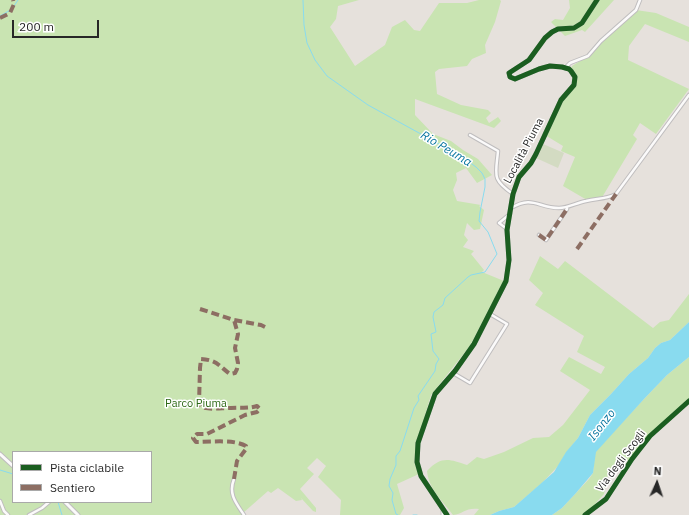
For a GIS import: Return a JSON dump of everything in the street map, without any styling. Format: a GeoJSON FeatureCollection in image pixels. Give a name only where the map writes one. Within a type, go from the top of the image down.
{"type":"FeatureCollection","features":[{"type":"Feature","properties":{"kind":"street"},"geometry":{"type":"LineString","coordinates":[[597,0],[582,23],[572,28],[558,29],[549,33],[532,57],[523,65],[510,71],[509,76],[511,79],[550,66],[565,68],[570,63],[588,56],[601,41],[636,10],[640,0]]}},
{"type":"Feature","properties":{"kind":"street","name":"Località Piuma"},"geometry":{"type":"LineString","coordinates":[[447,515],[421,476],[417,462],[418,443],[435,394],[454,373],[474,344],[506,281],[509,268],[507,230],[512,194],[519,177],[531,163],[536,154],[561,100],[575,82],[574,74],[565,68]]}},
{"type":"Feature","properties":{"kind":"street"},"geometry":{"type":"LineString","coordinates":[[511,208],[526,202],[535,202],[552,208],[567,207],[587,200],[607,198],[616,194],[689,95]]}},
{"type":"Feature","properties":{"kind":"street","name":"Località Piuma"},"geometry":{"type":"LineString","coordinates":[[470,135],[498,151],[496,177],[501,186],[512,194]]}},
{"type":"Feature","properties":{"kind":"street"},"geometry":{"type":"LineString","coordinates":[[539,235],[546,240],[567,207]]}},
{"type":"Feature","properties":{"kind":"street","name":"Località Piuma"},"geometry":{"type":"LineString","coordinates":[[507,230],[499,223],[510,214]]}},
{"type":"Feature","properties":{"kind":"street"},"geometry":{"type":"LineString","coordinates":[[454,373],[470,383],[507,324],[490,314]]}},
{"type":"Feature","properties":{"kind":"street","name":"Via degli Scogli"},"geometry":{"type":"LineString","coordinates":[[585,515],[606,499],[632,459],[650,436],[689,401]]}},
{"type":"Feature","properties":{"kind":"street"},"geometry":{"type":"LineString","coordinates":[[0,454],[12,465]]}},
{"type":"Feature","properties":{"kind":"street"},"geometry":{"type":"LineString","coordinates":[[234,479],[231,492],[233,498],[244,515]]}},
{"type":"Feature","properties":{"kind":"street"},"geometry":{"type":"LineString","coordinates":[[0,501],[4,511],[8,515]]}},
{"type":"Feature","properties":{"kind":"street"},"geometry":{"type":"LineString","coordinates":[[29,515],[48,503]]}},
{"type":"Feature","properties":{"kind":"street"},"geometry":{"type":"LineString","coordinates":[[66,503],[78,515]]}},
{"type":"Feature","properties":{"kind":"street"},"geometry":{"type":"LineString","coordinates":[[443,509],[443,515]]}},
{"type":"Feature","properties":{"kind":"green space","name":"Parco Piuma"},"geometry":{"type":"Polygon","coordinates":[[[0,0],[359,0],[338,6],[336,19],[330,27],[355,66],[385,45],[392,27],[405,20],[414,30],[420,31],[439,3],[467,3],[479,0],[500,0],[495,22],[485,45],[486,53],[472,59],[467,66],[439,69],[435,72],[437,94],[461,105],[488,110],[491,113],[486,118],[489,123],[498,117],[501,121],[494,128],[415,99],[415,115],[433,134],[451,141],[478,159],[492,175],[477,183],[466,168],[456,173],[457,180],[453,190],[457,201],[481,205],[479,206],[484,210],[480,229],[474,230],[467,223],[464,235],[468,240],[463,247],[474,251],[471,254],[484,270],[482,272],[504,281],[470,346],[431,395],[416,446],[416,464],[419,474],[397,484],[404,508],[400,515],[340,515],[341,500],[318,477],[326,466],[317,458],[307,468],[314,474],[300,489],[316,508],[316,512],[313,511],[301,498],[302,500],[296,501],[278,488],[271,493],[268,491],[243,513],[243,515],[0,515],[0,0]]]}},
{"type":"Feature","properties":{"kind":"green space"},"geometry":{"type":"Polygon","coordinates":[[[569,0],[614,0],[585,32],[582,30],[565,36],[551,22],[555,19],[563,20],[570,8],[569,0]]]}},
{"type":"Feature","properties":{"kind":"green space"},"geometry":{"type":"Polygon","coordinates":[[[636,10],[656,13],[689,27],[689,42],[645,24],[629,46],[628,60],[689,89],[656,134],[640,123],[633,135],[637,139],[601,199],[587,200],[563,186],[575,157],[561,151],[563,146],[545,135],[561,100],[575,82],[571,71],[572,66],[588,56],[595,46],[636,10]]]}},
{"type":"Feature","properties":{"kind":"green space"},"geometry":{"type":"Polygon","coordinates":[[[543,144],[564,153],[558,168],[536,158],[543,144]]]}},
{"type":"Feature","properties":{"kind":"green space"},"geometry":{"type":"Polygon","coordinates":[[[540,256],[558,269],[565,261],[653,328],[660,322],[669,320],[689,294],[689,322],[670,340],[661,343],[655,348],[648,358],[629,374],[590,415],[578,438],[559,465],[542,483],[514,507],[490,515],[474,515],[479,509],[475,509],[453,515],[430,484],[427,471],[432,466],[446,460],[467,465],[477,457],[484,459],[504,452],[533,438],[549,437],[563,425],[590,390],[560,371],[569,357],[601,374],[605,367],[577,352],[584,336],[535,305],[543,293],[529,280],[540,256]]]}},
{"type":"Feature","properties":{"kind":"green space"},"geometry":{"type":"Polygon","coordinates":[[[689,357],[689,399],[649,435],[630,459],[608,474],[604,494],[588,512],[583,515],[552,515],[562,508],[589,479],[593,473],[595,452],[667,375],[689,357]]]}},
{"type":"Feature","properties":{"kind":"water","name":"Isonzo"},"geometry":{"type":"Polygon","coordinates":[[[689,322],[689,357],[667,375],[596,452],[593,473],[562,508],[552,515],[490,515],[514,507],[554,472],[566,452],[578,438],[590,415],[629,374],[648,358],[655,348],[661,343],[670,340],[689,322]]]}},
{"type":"Feature","properties":{"kind":"waterway"},"geometry":{"type":"LineString","coordinates":[[0,16],[12,9],[18,0]]}},
{"type":"Feature","properties":{"kind":"waterway","name":"Rio Peuma"},"geometry":{"type":"LineString","coordinates":[[303,0],[304,25],[307,43],[315,60],[327,76],[368,105],[461,156],[476,167],[485,179],[479,221],[488,232],[497,254],[485,272],[468,277],[445,298],[443,305],[434,312],[433,317],[436,332],[431,334],[433,351],[439,359],[436,364],[435,371],[418,396],[419,400],[414,408],[400,451],[396,456],[396,465],[390,479],[389,486],[393,493],[392,500],[396,514],[398,515]]}},
{"type":"Feature","properties":{"kind":"waterway"},"geometry":{"type":"LineString","coordinates":[[0,470],[12,474]]}},
{"type":"Feature","properties":{"kind":"waterway"},"geometry":{"type":"LineString","coordinates":[[58,503],[62,515]]}},
{"type":"Feature","properties":{"kind":"marked path"},"geometry":{"type":"LineString","coordinates":[[0,18],[10,13],[14,4],[13,0]]}},
{"type":"Feature","properties":{"kind":"marked path"},"geometry":{"type":"LineString","coordinates":[[577,249],[616,194]]}},
{"type":"Feature","properties":{"kind":"marked path"},"geometry":{"type":"LineString","coordinates":[[539,235],[546,240],[567,207]]}},
{"type":"Feature","properties":{"kind":"marked path"},"geometry":{"type":"LineString","coordinates":[[200,309],[234,320],[265,327]]}},
{"type":"Feature","properties":{"kind":"marked path"},"geometry":{"type":"LineString","coordinates":[[234,320],[238,334],[235,348],[238,363],[237,369],[235,373],[230,374],[214,362],[201,359],[199,404],[201,407],[216,409],[247,408],[257,406],[260,409],[257,412],[245,415],[207,434],[197,434],[193,438],[196,442],[235,442],[246,446],[246,449],[237,461],[234,479]]}},
{"type":"Feature","properties":{"kind":"cycle path"},"geometry":{"type":"LineString","coordinates":[[447,515],[421,476],[417,462],[418,443],[435,394],[455,371],[474,344],[506,281],[509,260],[507,230],[513,194],[519,177],[531,163],[536,154],[561,100],[574,85],[575,77],[569,69],[550,66],[515,79],[510,77],[509,73],[529,60],[545,38],[552,32],[558,29],[574,28],[582,23],[597,0]]}},
{"type":"Feature","properties":{"kind":"cycle path"},"geometry":{"type":"LineString","coordinates":[[585,515],[606,499],[632,459],[650,436],[689,401]]}}]}
